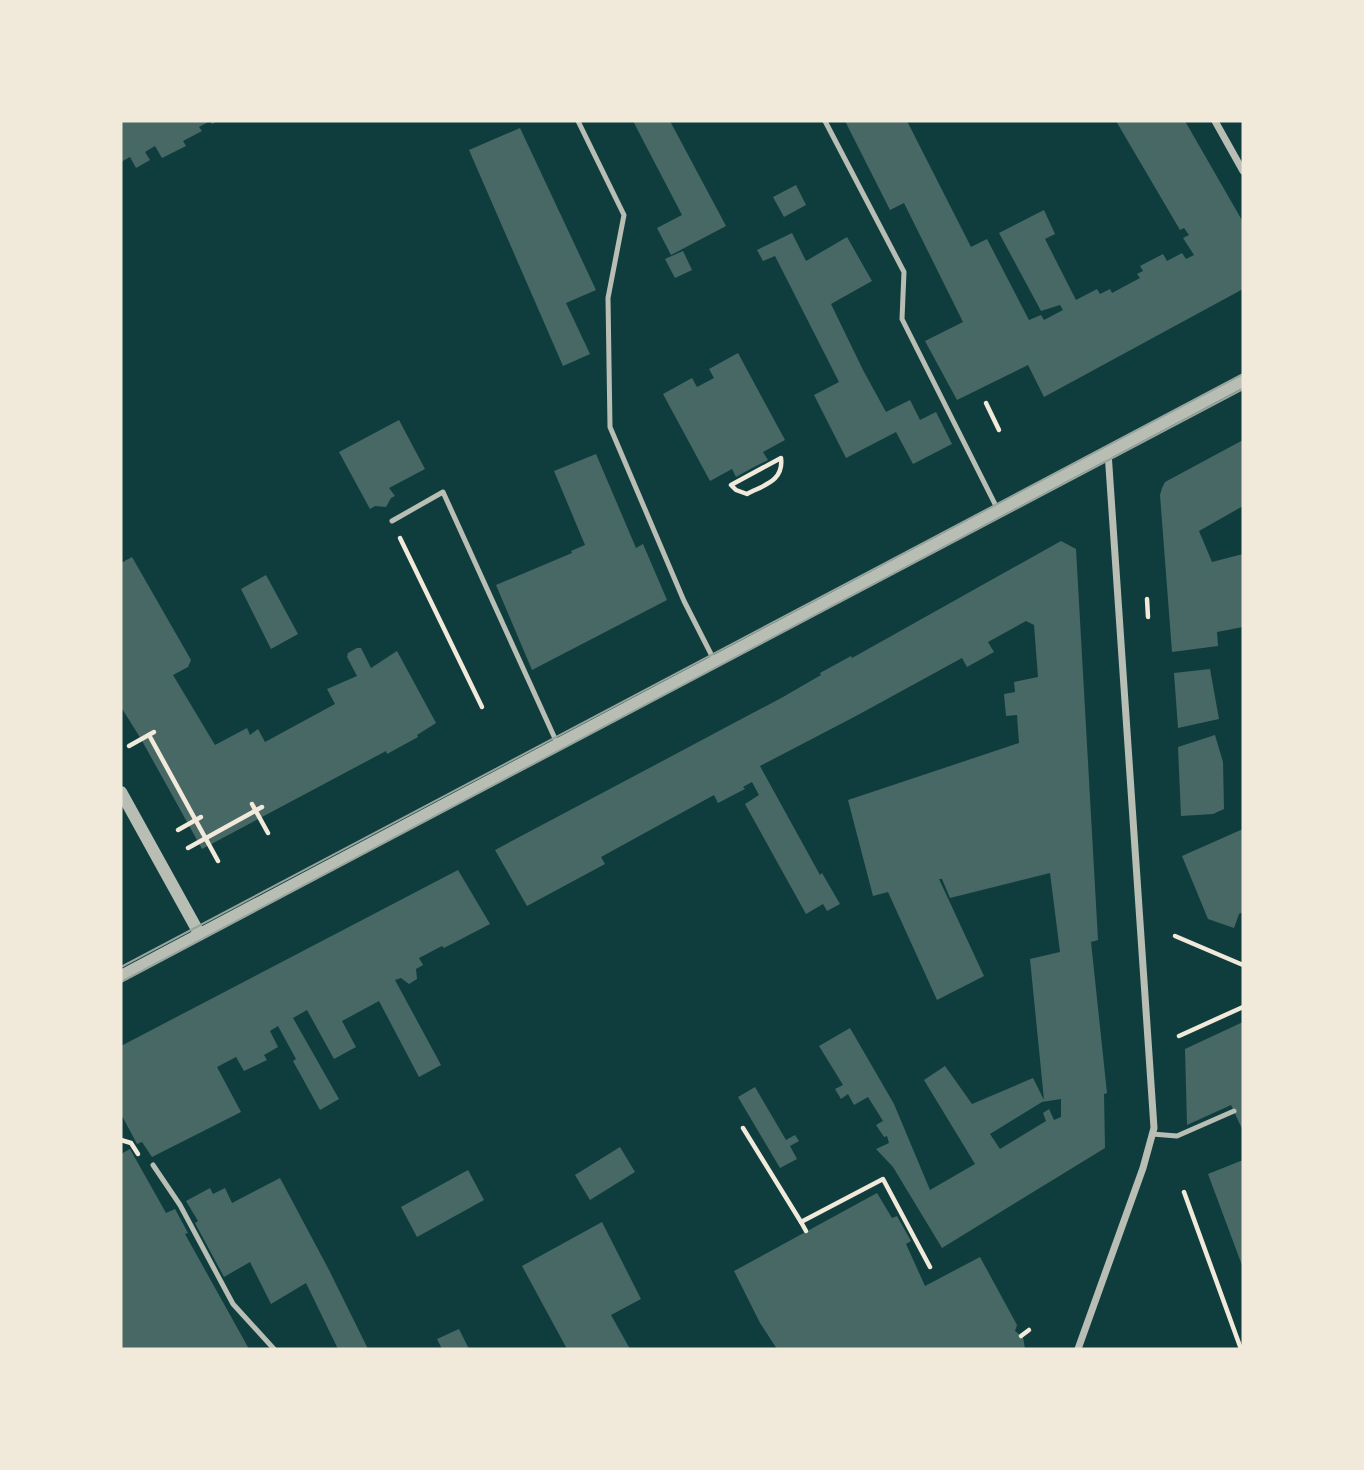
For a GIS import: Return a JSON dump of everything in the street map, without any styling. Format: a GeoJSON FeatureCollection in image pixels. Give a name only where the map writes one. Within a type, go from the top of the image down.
{"type":"FeatureCollection","features":[{"type":"Feature","properties":{"kind":"street"},"geometry":{"type":"LineString","coordinates":[[1215,121],[1243,171]]}},
{"type":"Feature","properties":{"kind":"street"},"geometry":{"type":"LineString","coordinates":[[121,975],[1243,381]]}},
{"type":"Feature","properties":{"kind":"street"},"geometry":{"type":"LineString","coordinates":[[1078,1349],[1143,1168],[1154,1128],[1108,452]]}},
{"type":"Feature","properties":{"kind":"street"},"geometry":{"type":"LineString","coordinates":[[121,792],[200,933]]}},
{"type":"Feature","properties":{"kind":"lane"},"geometry":{"type":"LineString","coordinates":[[578,121],[624,215],[608,298],[610,426],[680,593],[714,660]]}},
{"type":"Feature","properties":{"kind":"lane"},"geometry":{"type":"LineString","coordinates":[[825,121],[904,272],[902,319],[998,510]]}},
{"type":"Feature","properties":{"kind":"lane"},"geometry":{"type":"LineString","coordinates":[[392,521],[443,492],[557,743]]}},
{"type":"Feature","properties":{"kind":"lane"},"geometry":{"type":"LineString","coordinates":[[1152,1134],[1177,1136],[1234,1111]]}},
{"type":"Feature","properties":{"kind":"lane"},"geometry":{"type":"LineString","coordinates":[[153,1165],[180,1205],[233,1304],[274,1349]]}},
{"type":"Feature","properties":{"kind":"path"},"geometry":{"type":"LineString","coordinates":[[986,403],[999,430]]}},
{"type":"Feature","properties":{"kind":"path"},"geometry":{"type":"LineString","coordinates":[[781,458],[781,473],[778,478],[747,495],[731,485],[753,470],[781,458]]}},
{"type":"Feature","properties":{"kind":"path"},"geometry":{"type":"LineString","coordinates":[[392,521],[482,708]]}},
{"type":"Feature","properties":{"kind":"path"},"geometry":{"type":"LineString","coordinates":[[1147,599],[1147,617]]}},
{"type":"Feature","properties":{"kind":"path"},"geometry":{"type":"LineString","coordinates":[[129,746],[151,734],[218,861]]}},
{"type":"Feature","properties":{"kind":"path"},"geometry":{"type":"LineString","coordinates":[[252,804],[268,833]]}},
{"type":"Feature","properties":{"kind":"path"},"geometry":{"type":"LineString","coordinates":[[188,848],[262,807]]}},
{"type":"Feature","properties":{"kind":"path"},"geometry":{"type":"LineString","coordinates":[[178,830],[198,819]]}},
{"type":"Feature","properties":{"kind":"path"},"geometry":{"type":"LineString","coordinates":[[1175,936],[1243,965]]}},
{"type":"Feature","properties":{"kind":"path"},"geometry":{"type":"LineString","coordinates":[[1178,1036],[1243,1007]]}},
{"type":"Feature","properties":{"kind":"path"},"geometry":{"type":"LineString","coordinates":[[743,1128],[806,1231]]}},
{"type":"Feature","properties":{"kind":"path"},"geometry":{"type":"LineString","coordinates":[[801,1222],[883,1179],[930,1267]]}},
{"type":"Feature","properties":{"kind":"path"},"geometry":{"type":"LineString","coordinates":[[1184,1192],[1241,1349]]}},
{"type":"Feature","properties":{"kind":"path"},"geometry":{"type":"LineString","coordinates":[[1021,1336],[1029,1330]]}},
{"type":"Feature","properties":{"kind":"building"},"geometry":{"type":"Polygon","coordinates":[[[121,121],[210,121],[199,127],[202,131],[183,141],[186,146],[162,158],[155,146],[145,152],[150,160],[136,168],[130,157],[121,162],[121,121]]]}},
{"type":"Feature","properties":{"kind":"building"},"geometry":{"type":"Polygon","coordinates":[[[633,121],[670,121],[726,226],[671,255],[657,228],[682,215],[633,121]]]}},
{"type":"Feature","properties":{"kind":"building"},"geometry":{"type":"Polygon","coordinates":[[[845,121],[907,121],[971,247],[987,239],[1029,320],[1041,315],[1044,320],[1063,310],[1060,305],[1041,311],[999,233],[1044,210],[1055,234],[1045,239],[1076,300],[1097,289],[1100,294],[1110,289],[1112,293],[1140,278],[1137,274],[1143,271],[1140,266],[1163,254],[1167,261],[1182,253],[1186,259],[1194,255],[1183,238],[1189,235],[1184,228],[1180,230],[1116,121],[1185,121],[1243,222],[1243,289],[1044,397],[1028,365],[957,400],[925,341],[963,322],[904,203],[890,210],[845,121]]]}},
{"type":"Feature","properties":{"kind":"building"},"geometry":{"type":"Polygon","coordinates":[[[520,128],[596,290],[566,303],[590,354],[563,366],[469,150],[520,128]]]}},
{"type":"Feature","properties":{"kind":"building"},"geometry":{"type":"Polygon","coordinates":[[[796,185],[806,205],[784,217],[773,197],[796,185]]]}},
{"type":"Feature","properties":{"kind":"building"},"geometry":{"type":"Polygon","coordinates":[[[792,233],[806,261],[847,237],[872,281],[831,304],[863,370],[886,412],[910,400],[920,420],[936,412],[952,444],[913,464],[896,432],[846,458],[814,395],[839,382],[775,256],[763,261],[757,250],[792,233]]]}},
{"type":"Feature","properties":{"kind":"building"},"geometry":{"type":"Polygon","coordinates":[[[683,251],[692,270],[675,278],[665,259],[683,251]]]}},
{"type":"Feature","properties":{"kind":"building"},"geometry":{"type":"Polygon","coordinates":[[[738,353],[785,440],[763,452],[768,460],[736,477],[732,469],[710,481],[663,394],[692,378],[697,387],[714,378],[709,369],[738,353]]]}},
{"type":"Feature","properties":{"kind":"building"},"geometry":{"type":"Polygon","coordinates":[[[399,420],[425,469],[389,488],[395,496],[386,507],[375,506],[370,509],[339,452],[399,420]]]}},
{"type":"Feature","properties":{"kind":"building"},"geometry":{"type":"Polygon","coordinates":[[[1243,440],[1243,506],[1199,531],[1212,562],[1243,554],[1243,627],[1217,632],[1218,646],[1172,652],[1160,495],[1162,488],[1165,482],[1243,440]]]}},
{"type":"Feature","properties":{"kind":"building"},"geometry":{"type":"Polygon","coordinates":[[[596,454],[636,548],[643,544],[667,600],[532,670],[496,585],[585,545],[554,471],[596,454]]]}},
{"type":"Feature","properties":{"kind":"building"},"geometry":{"type":"Polygon","coordinates":[[[1061,541],[1076,549],[1098,940],[1091,942],[1107,1093],[1104,1094],[1105,1148],[942,1248],[893,1167],[876,1149],[889,1143],[887,1136],[884,1137],[876,1125],[883,1121],[868,1097],[854,1105],[848,1094],[841,1099],[835,1089],[843,1085],[819,1046],[850,1028],[894,1104],[930,1190],[975,1164],[924,1080],[945,1066],[972,1104],[1033,1078],[1044,1100],[1030,959],[1060,952],[1050,873],[950,898],[942,879],[939,879],[984,976],[937,1000],[888,892],[873,896],[848,800],[1019,743],[1017,715],[1006,716],[1004,694],[1015,692],[1014,682],[1038,677],[1034,625],[1026,621],[988,642],[994,652],[967,667],[962,658],[760,766],[820,875],[822,873],[840,904],[827,911],[823,904],[806,914],[745,804],[759,795],[752,782],[743,787],[745,789],[718,803],[714,795],[601,857],[605,864],[527,906],[495,850],[783,697],[851,656],[852,658],[1061,541]],[[1061,1099],[1042,1102],[990,1134],[1000,1149],[1046,1121],[1043,1113],[1049,1109],[1054,1120],[1061,1117],[1061,1099]]]}},
{"type":"Feature","properties":{"kind":"building"},"geometry":{"type":"Polygon","coordinates":[[[132,557],[191,660],[188,667],[173,675],[215,745],[247,728],[250,735],[258,729],[265,742],[335,704],[327,689],[357,676],[347,657],[348,653],[357,648],[361,648],[371,668],[397,651],[436,723],[417,735],[418,737],[387,754],[386,751],[202,849],[121,707],[121,563],[132,557]]]}},
{"type":"Feature","properties":{"kind":"building"},"geometry":{"type":"Polygon","coordinates":[[[266,575],[298,634],[271,649],[241,589],[266,575]]]}},
{"type":"Feature","properties":{"kind":"building"},"geometry":{"type":"Polygon","coordinates":[[[1210,669],[1219,719],[1178,728],[1174,673],[1210,669]]]}},
{"type":"Feature","properties":{"kind":"building"},"geometry":{"type":"Polygon","coordinates":[[[1215,735],[1223,762],[1224,809],[1213,814],[1181,816],[1178,747],[1215,735]]]}},
{"type":"Feature","properties":{"kind":"building"},"geometry":{"type":"Polygon","coordinates":[[[1243,829],[1243,912],[1239,914],[1234,928],[1208,919],[1182,856],[1243,829]]]}},
{"type":"Feature","properties":{"kind":"building"},"geometry":{"type":"Polygon","coordinates":[[[458,870],[490,924],[419,958],[423,965],[416,969],[417,979],[409,984],[401,978],[395,980],[441,1065],[419,1077],[379,1001],[342,1021],[356,1047],[334,1059],[307,1010],[293,1018],[339,1099],[320,1110],[293,1061],[296,1059],[278,1026],[270,1031],[278,1047],[264,1055],[267,1060],[244,1071],[236,1057],[217,1067],[241,1112],[152,1157],[142,1142],[137,1144],[121,1114],[121,1046],[458,870]]]}},
{"type":"Feature","properties":{"kind":"building"},"geometry":{"type":"Polygon","coordinates":[[[1243,1022],[1243,1131],[1231,1105],[1187,1125],[1185,1049],[1243,1022]]]}},
{"type":"Feature","properties":{"kind":"building"},"geometry":{"type":"Polygon","coordinates":[[[755,1087],[786,1140],[795,1135],[799,1141],[790,1146],[797,1159],[780,1168],[738,1097],[755,1087]]]}},
{"type":"Feature","properties":{"kind":"building"},"geometry":{"type":"Polygon","coordinates":[[[620,1147],[635,1172],[590,1200],[575,1175],[620,1147]]]}},
{"type":"Feature","properties":{"kind":"building"},"geometry":{"type":"Polygon","coordinates":[[[130,1149],[166,1213],[175,1209],[188,1233],[185,1234],[249,1349],[121,1349],[121,1154],[130,1149]]]}},
{"type":"Feature","properties":{"kind":"building"},"geometry":{"type":"Polygon","coordinates":[[[1243,1160],[1243,1268],[1208,1174],[1243,1160]]]}},
{"type":"Feature","properties":{"kind":"building"},"geometry":{"type":"Polygon","coordinates":[[[468,1170],[484,1200],[417,1237],[401,1207],[468,1170]]]}},
{"type":"Feature","properties":{"kind":"building"},"geometry":{"type":"Polygon","coordinates":[[[280,1178],[368,1349],[338,1349],[306,1283],[271,1304],[250,1262],[224,1277],[186,1201],[210,1188],[213,1194],[225,1188],[232,1203],[280,1178]]]}},
{"type":"Feature","properties":{"kind":"building"},"geometry":{"type":"Polygon","coordinates":[[[877,1193],[892,1218],[897,1216],[911,1241],[906,1244],[925,1286],[980,1257],[1017,1325],[1015,1331],[1023,1337],[1025,1349],[777,1349],[760,1323],[734,1271],[877,1193]]]}},
{"type":"Feature","properties":{"kind":"building"},"geometry":{"type":"Polygon","coordinates":[[[602,1222],[641,1299],[611,1315],[630,1349],[567,1349],[522,1266],[602,1222]]]}},
{"type":"Feature","properties":{"kind":"building"},"geometry":{"type":"Polygon","coordinates":[[[459,1329],[469,1349],[442,1349],[437,1339],[459,1329]]]}},
{"type":"Feature","properties":{"kind":"tram line"},"geometry":{"type":"LineString","coordinates":[[121,967],[1243,374]]}},
{"type":"Feature","properties":{"kind":"tram line"},"geometry":{"type":"LineString","coordinates":[[121,982],[1243,389]]}}]}
